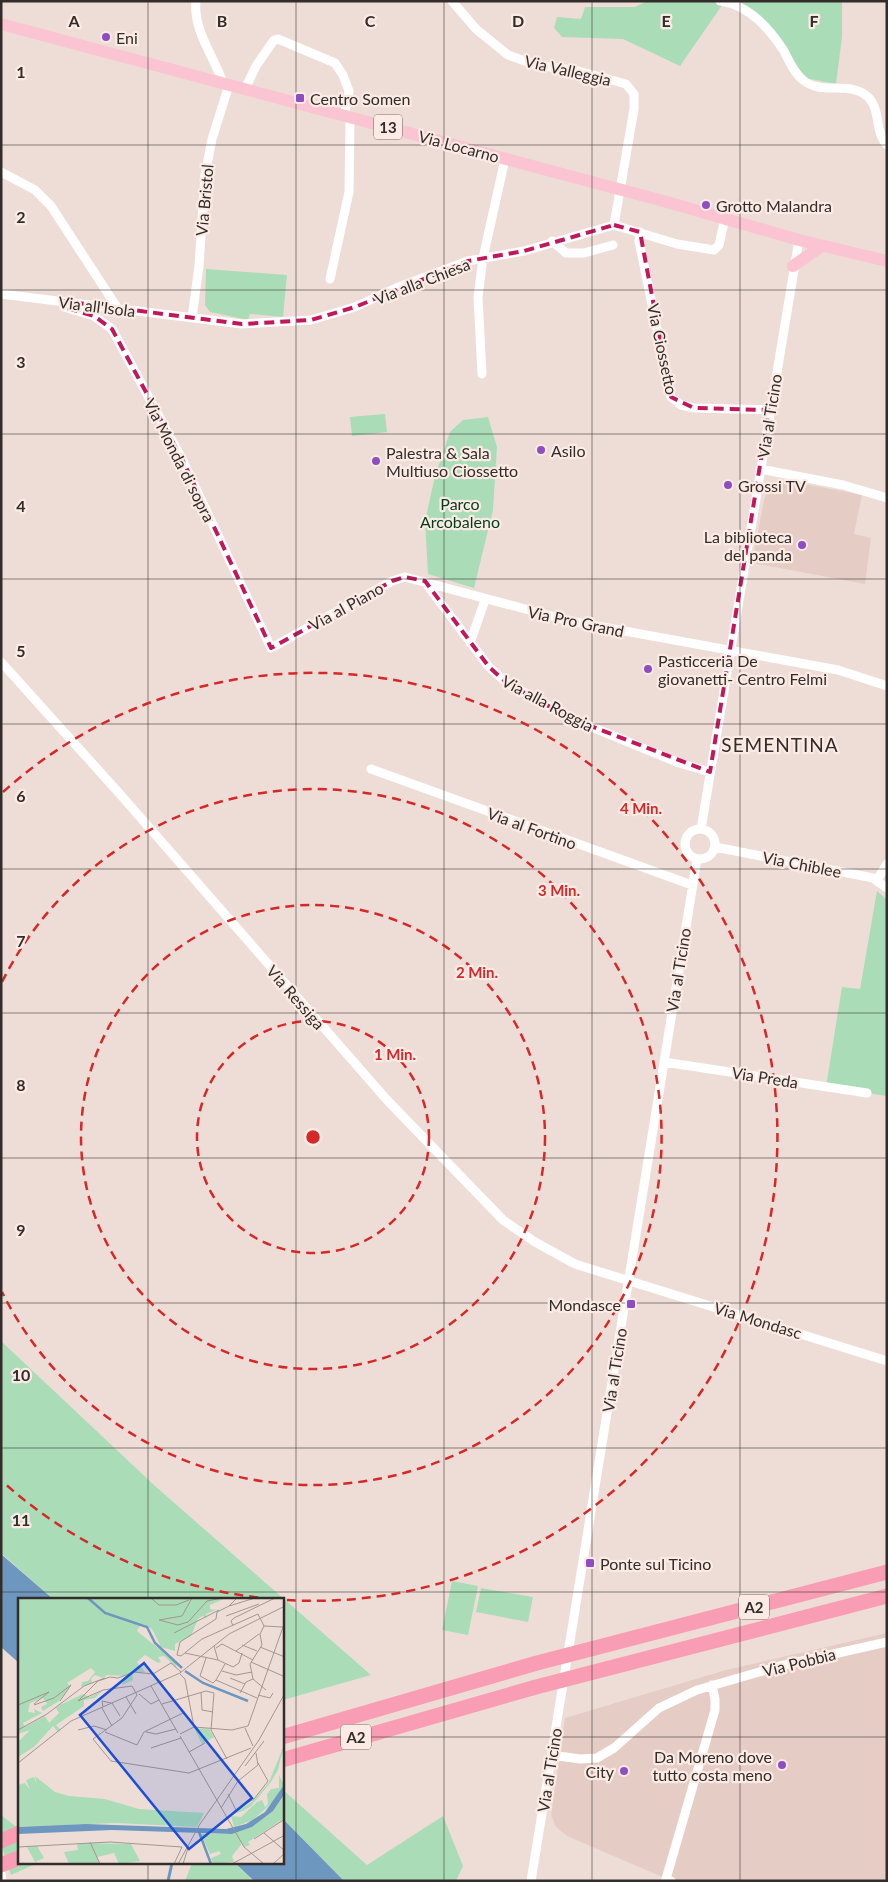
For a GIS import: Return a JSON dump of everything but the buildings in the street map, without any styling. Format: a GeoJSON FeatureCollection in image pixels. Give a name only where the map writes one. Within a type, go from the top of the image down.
{"type":"FeatureCollection","features":[{"type":"Feature","properties":{"kind":"highway","name":"A2"},"geometry":{"type":"LineString","coordinates":[[284,1736],[537,1663],[887,1572]]}},
{"type":"Feature","properties":{"kind":"highway","name":"A2"},"geometry":{"type":"LineString","coordinates":[[284,1759],[536,1687],[882,1597]]}},
{"type":"Feature","properties":{"kind":"highway"},"geometry":{"type":"LineString","coordinates":[[1,1841],[18,1833]]}},
{"type":"Feature","properties":{"kind":"highway"},"geometry":{"type":"LineString","coordinates":[[1,1865],[18,1858]]}},
{"type":"Feature","properties":{"kind":"main road","name":"Via Locarno"},"geometry":{"type":"LineString","coordinates":[[1,24],[725,218],[798,240],[887,261]]}},
{"type":"Feature","properties":{"kind":"main road"},"geometry":{"type":"LineString","coordinates":[[793,266],[822,246]]}},
{"type":"Feature","properties":{"kind":"street"},"geometry":{"type":"LineString","coordinates":[[196,1],[196,13],[200,32],[226,84]]}},
{"type":"Feature","properties":{"kind":"street","name":"Via Valleggia"},"geometry":{"type":"LineString","coordinates":[[452,1],[476,29],[508,55],[542,67],[563,68],[592,74],[631,88],[635,103],[619,190]]}},
{"type":"Feature","properties":{"kind":"street"},"geometry":{"type":"LineString","coordinates":[[720,1],[734,4],[751,13],[774,38],[798,75],[806,82],[816,86],[854,89],[866,95],[875,107],[879,132],[887,145]]}},
{"type":"Feature","properties":{"kind":"street"},"geometry":{"type":"LineString","coordinates":[[245,89],[256,66],[274,40],[278,39],[335,63],[343,75],[348,91],[349,192],[330,279]]}},
{"type":"Feature","properties":{"kind":"street","name":"Via Bristol"},"geometry":{"type":"LineString","coordinates":[[192,318],[200,266],[204,175],[226,84]]}},
{"type":"Feature","properties":{"kind":"street"},"geometry":{"type":"LineString","coordinates":[[482,374],[477,307],[483,258],[506,159]]}},
{"type":"Feature","properties":{"kind":"street"},"geometry":{"type":"LineString","coordinates":[[1,172],[35,190],[51,206],[118,309]]}},
{"type":"Feature","properties":{"kind":"street"},"geometry":{"type":"LineString","coordinates":[[619,190],[614,225],[677,244],[716,250],[720,245],[725,218]]}},
{"type":"Feature","properties":{"kind":"street","name":"Via alla Chiesa"},"geometry":{"type":"LineString","coordinates":[[192,318],[251,324],[311,320],[355,307],[414,280],[468,261],[524,251],[552,241],[614,225]]}},
{"type":"Feature","properties":{"kind":"street","name":"Via Ciossetto"},"geometry":{"type":"LineString","coordinates":[[640,232],[639,241],[655,310],[669,392],[674,400],[694,408],[769,410]]}},
{"type":"Feature","properties":{"kind":"street","name":"Via al Ticino"},"geometry":{"type":"LineString","coordinates":[[701,829],[798,240]]}},
{"type":"Feature","properties":{"kind":"street"},"geometry":{"type":"LineString","coordinates":[[552,241],[566,253],[584,253],[613,245]]}},
{"type":"Feature","properties":{"kind":"street","name":"Via all'Isola"},"geometry":{"type":"LineString","coordinates":[[1,294],[192,318]]}},
{"type":"Feature","properties":{"kind":"street","name":"Via Monda di sopra"},"geometry":{"type":"LineString","coordinates":[[62,302],[64,307],[94,316],[112,329],[183,461],[271,648]]}},
{"type":"Feature","properties":{"kind":"street"},"geometry":{"type":"LineString","coordinates":[[760,469],[842,485],[887,498]]}},
{"type":"Feature","properties":{"kind":"street","name":"Via al Piano"},"geometry":{"type":"LineString","coordinates":[[271,648],[397,578],[410,578],[425,582]]}},
{"type":"Feature","properties":{"kind":"street","name":"Via Pro Grand"},"geometry":{"type":"LineString","coordinates":[[425,582],[485,600],[595,626],[838,670],[887,686]]}},
{"type":"Feature","properties":{"kind":"street","name":"Via alla Roggia"},"geometry":{"type":"LineString","coordinates":[[425,582],[470,643],[500,678],[570,718],[679,763],[710,772]]}},
{"type":"Feature","properties":{"kind":"street"},"geometry":{"type":"LineString","coordinates":[[470,643],[485,600]]}},
{"type":"Feature","properties":{"kind":"street","name":"Via Ressiga"},"geometry":{"type":"LineString","coordinates":[[1,662],[119,793],[381,1093],[498,1214],[527,1236],[566,1260],[629,1280]]}},
{"type":"Feature","properties":{"kind":"street","name":"Via al Fortino"},"geometry":{"type":"LineString","coordinates":[[372,769],[692,886]]}},
{"type":"Feature","properties":{"kind":"street"},"geometry":{"type":"LineString","coordinates":[[701,829],[712,835],[715,847],[708,857],[697,859],[689,855],[685,843],[692,832],[701,829]]}},
{"type":"Feature","properties":{"kind":"street","name":"Via Chiblee"},"geometry":{"type":"LineString","coordinates":[[715,847],[877,880],[887,888]]}},
{"type":"Feature","properties":{"kind":"street","name":"Via al Ticino"},"geometry":{"type":"LineString","coordinates":[[531,1881],[697,859]]}},
{"type":"Feature","properties":{"kind":"street"},"geometry":{"type":"LineString","coordinates":[[877,880],[887,864]]}},
{"type":"Feature","properties":{"kind":"street","name":"Via Preda"},"geometry":{"type":"LineString","coordinates":[[664,1062],[867,1093]]}},
{"type":"Feature","properties":{"kind":"street","name":"Via Mondasc"},"geometry":{"type":"LineString","coordinates":[[629,1280],[887,1360]]}},
{"type":"Feature","properties":{"kind":"street","name":"Via Pobbia"},"geometry":{"type":"LineString","coordinates":[[552,1755],[590,1759],[603,1755],[659,1708],[682,1696],[712,1685],[780,1666],[887,1642]]}},
{"type":"Feature","properties":{"kind":"street"},"geometry":{"type":"LineString","coordinates":[[669,1880],[715,1710],[712,1685]]}},
{"type":"Feature","properties":{"kind":"street"},"geometry":{"type":"LineString","coordinates":[[1,1874],[2,1881]]}},
{"type":"Feature","properties":{"kind":"highlighted area"},"geometry":{"type":"Polygon","coordinates":[[[614,225],[640,232],[671,397],[694,408],[769,410],[710,772],[570,718],[507,683],[489,667],[425,581],[405,577],[392,581],[271,648],[183,461],[112,329],[94,316],[64,307],[62,301],[242,324],[311,320],[355,307],[468,261],[524,251],[614,225]]]}},
{"type":"Feature","properties":{"kind":"shaded area"},"geometry":{"type":"Polygon","coordinates":[[[794,482],[862,495],[854,534],[871,538],[865,584],[752,563],[764,500],[769,487],[777,483],[794,482]]]}},
{"type":"Feature","properties":{"kind":"shaded area"},"geometry":{"type":"Polygon","coordinates":[[[887,1633],[887,1881],[681,1881],[660,1876],[567,1836],[556,1827],[551,1815],[565,1718],[726,1670],[887,1633]]]}},
{"type":"Feature","properties":{"kind":"green space"},"geometry":{"type":"Polygon","coordinates":[[[647,1],[725,1],[680,66],[623,39],[562,37],[554,28],[557,17],[581,19],[585,7],[635,7],[647,1]]]}},
{"type":"Feature","properties":{"kind":"green space"},"geometry":{"type":"Polygon","coordinates":[[[733,1],[842,1],[842,37],[836,84],[805,78],[794,66],[786,48],[733,1]]]}},
{"type":"Feature","properties":{"kind":"green space"},"geometry":{"type":"Polygon","coordinates":[[[206,269],[287,275],[283,317],[250,314],[248,320],[210,312],[205,305],[206,269]]]}},
{"type":"Feature","properties":{"kind":"green space"},"geometry":{"type":"Polygon","coordinates":[[[385,414],[387,432],[352,436],[350,417],[385,414]]]}},
{"type":"Feature","properties":{"kind":"green space","name":"Parco Arcobaleno"},"geometry":{"type":"Polygon","coordinates":[[[488,417],[497,447],[493,510],[474,588],[428,574],[425,521],[435,476],[450,432],[463,420],[488,417]]]}},
{"type":"Feature","properties":{"kind":"green space"},"geometry":{"type":"Polygon","coordinates":[[[877,891],[887,900],[887,1096],[826,1087],[842,987],[860,989],[877,891]]]}},
{"type":"Feature","properties":{"kind":"green space"},"geometry":{"type":"Polygon","coordinates":[[[1,1341],[155,1486],[283,1598],[52,1598],[1,1553],[1,1341]]]}},
{"type":"Feature","properties":{"kind":"green space"},"geometry":{"type":"Polygon","coordinates":[[[452,1581],[478,1586],[468,1635],[442,1630],[452,1581]]]}},
{"type":"Feature","properties":{"kind":"green space"},"geometry":{"type":"Polygon","coordinates":[[[481,1588],[533,1597],[528,1622],[476,1612],[481,1588]]]}},
{"type":"Feature","properties":{"kind":"green space"},"geometry":{"type":"Polygon","coordinates":[[[284,1599],[371,1675],[284,1700],[284,1599]]]}},
{"type":"Feature","properties":{"kind":"green space"},"geometry":{"type":"Polygon","coordinates":[[[284,1791],[367,1865],[443,1816],[463,1866],[456,1881],[344,1881],[284,1820],[284,1791]]]}},
{"type":"Feature","properties":{"kind":"green space"},"geometry":{"type":"Polygon","coordinates":[[[1,1815],[18,1828],[18,1864],[36,1864],[11,1875],[1,1844],[1,1815]]]}},
{"type":"Feature","properties":{"kind":"green space"},"geometry":{"type":"Polygon","coordinates":[[[192,1864],[236,1864],[253,1881],[185,1881],[192,1864]]]}},
{"type":"Feature","properties":{"kind":"water"},"geometry":{"type":"Polygon","coordinates":[[[1,1554],[52,1598],[18,1598],[18,1662],[1,1647],[1,1554]]]}},
{"type":"Feature","properties":{"kind":"water"},"geometry":{"type":"Polygon","coordinates":[[[284,1820],[344,1881],[254,1881],[236,1864],[284,1864],[284,1820]]]}},
{"type":"Feature","properties":{"kind":"waterway"},"geometry":{"type":"LineString","coordinates":[[168,1881],[172,1864]]}},
{"type":"Feature","properties":{"kind":"place","name":"Eni"},"geometry":{"type":"Point","coordinates":[106,37]}},
{"type":"Feature","properties":{"kind":"place","name":"Centro Somen"},"geometry":{"type":"Point","coordinates":[300,98]}},
{"type":"Feature","properties":{"kind":"place","name":"Grotto Malandra"},"geometry":{"type":"Point","coordinates":[706,205]}},
{"type":"Feature","properties":{"kind":"place","name":"Asilo"},"geometry":{"type":"Point","coordinates":[541,450]}},
{"type":"Feature","properties":{"kind":"place","name":"Palestra & Sala Multiuso Ciossetto"},"geometry":{"type":"Point","coordinates":[376,461]}},
{"type":"Feature","properties":{"kind":"place","name":"Grossi TV"},"geometry":{"type":"Point","coordinates":[728,485]}},
{"type":"Feature","properties":{"kind":"place","name":"La biblioteca del panda"},"geometry":{"type":"Point","coordinates":[802,545]}},
{"type":"Feature","properties":{"kind":"place","name":"Pasticceria De giovanetti- Centro Felmi"},"geometry":{"type":"Point","coordinates":[648,669]}},
{"type":"Feature","properties":{"kind":"place","name":"Mondasce"},"geometry":{"type":"Point","coordinates":[631,1304]}},
{"type":"Feature","properties":{"kind":"place","name":"Ponte sul Ticino"},"geometry":{"type":"Point","coordinates":[590,1563]}},
{"type":"Feature","properties":{"kind":"place","name":"Da Moreno dove tutto costa meno"},"geometry":{"type":"Point","coordinates":[782,1765]}},
{"type":"Feature","properties":{"kind":"place","name":"City"},"geometry":{"type":"Point","coordinates":[624,1771]}},
{"type":"Feature","properties":{"kind":"district","name":"SEMENTINA"},"geometry":{"type":"Point","coordinates":[780,744]}}]}
